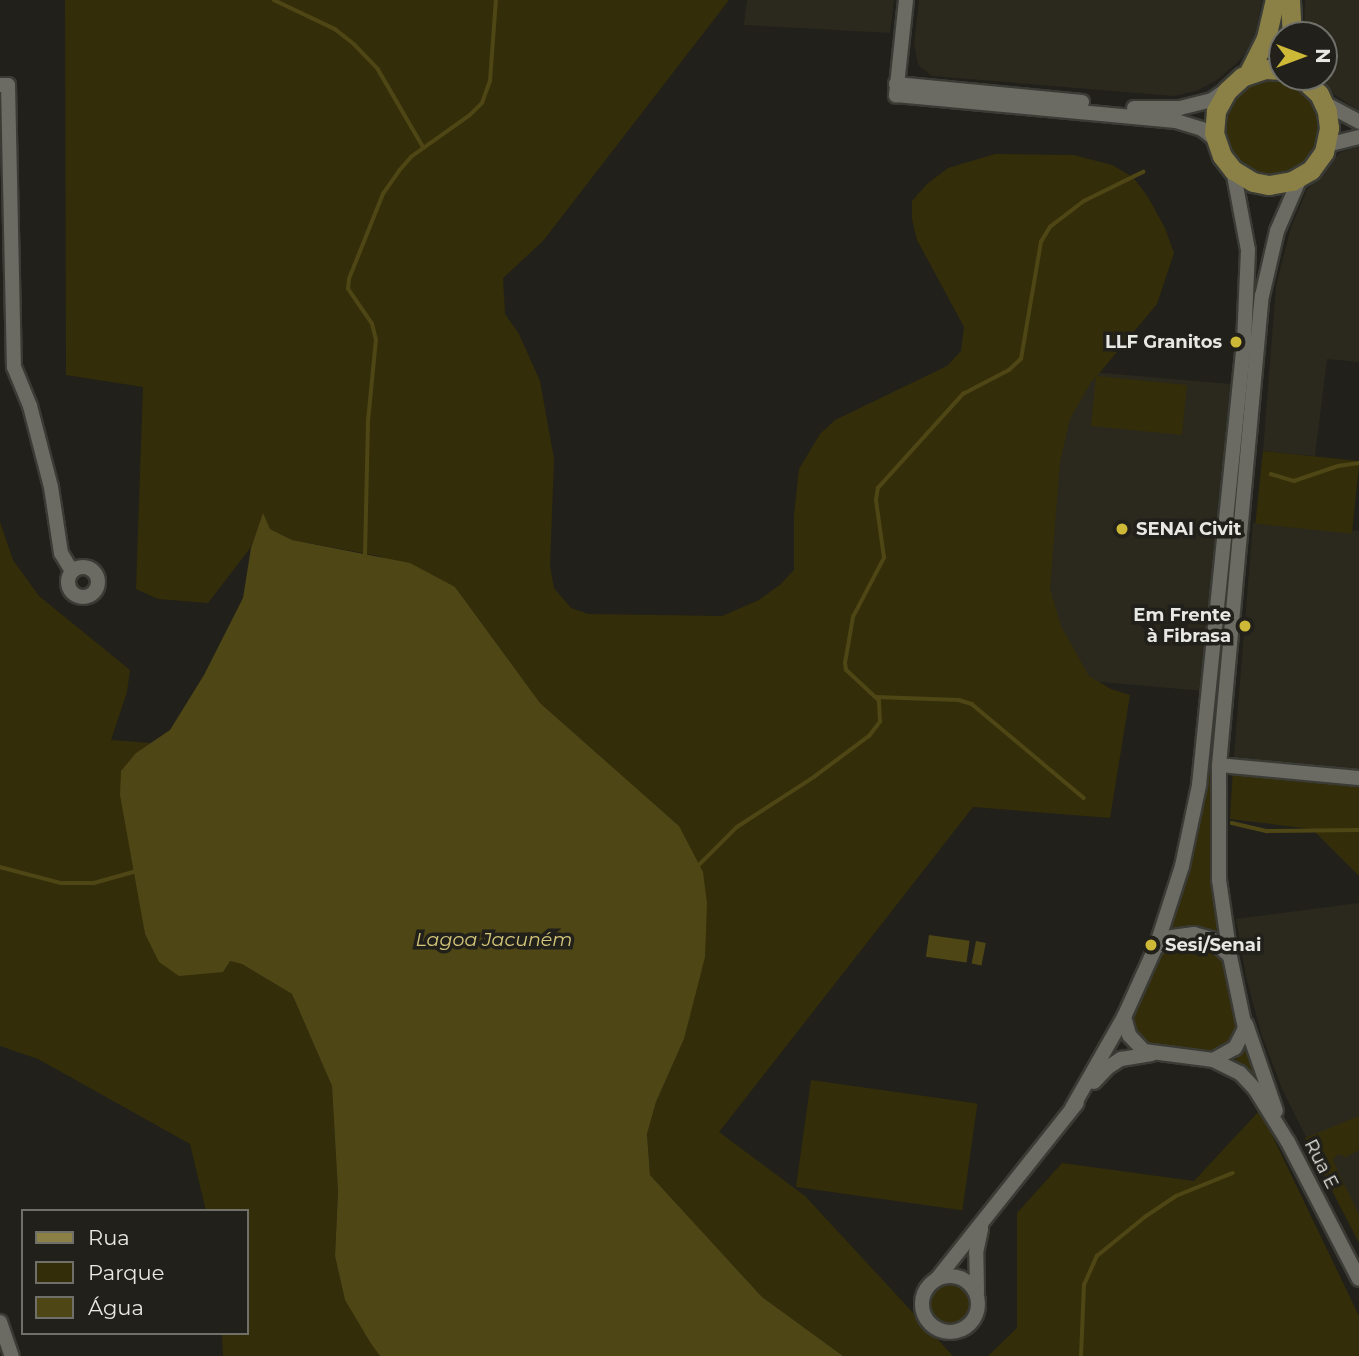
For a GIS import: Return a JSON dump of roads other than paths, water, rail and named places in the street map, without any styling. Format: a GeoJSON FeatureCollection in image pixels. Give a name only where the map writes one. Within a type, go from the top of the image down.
{"type":"FeatureCollection","features":[{"type":"Feature","properties":{"kind":"main road"},"geometry":{"type":"LineString","coordinates":[[1248,74],[1266,38],[1275,0]]}},
{"type":"Feature","properties":{"kind":"main road"},"geometry":{"type":"LineString","coordinates":[[1290,0],[1291,21]]}},
{"type":"Feature","properties":{"kind":"main road"},"geometry":{"type":"LineString","coordinates":[[1268,69],[1248,74],[1231,86],[1216,111],[1216,140],[1222,156],[1233,170],[1248,180],[1269,185],[1300,178],[1316,164],[1327,145],[1329,128],[1324,103],[1315,91]]}},
{"type":"Feature","properties":{"kind":"street"},"geometry":{"type":"LineString","coordinates":[[896,89],[906,0]]}},
{"type":"Feature","properties":{"kind":"street"},"geometry":{"type":"LineString","coordinates":[[4,85],[7,367],[30,406],[51,487],[61,552],[72,571]]}},
{"type":"Feature","properties":{"kind":"street"},"geometry":{"type":"LineString","coordinates":[[896,89],[1150,109],[1180,108],[1212,100],[1231,86]]}},
{"type":"Feature","properties":{"kind":"street"},"geometry":{"type":"LineString","coordinates":[[896,89],[1176,121],[1202,129],[1216,140]]}},
{"type":"Feature","properties":{"kind":"street"},"geometry":{"type":"LineString","coordinates":[[1324,103],[1359,122]]}},
{"type":"Feature","properties":{"kind":"street"},"geometry":{"type":"LineString","coordinates":[[1327,145],[1359,137]]}},
{"type":"Feature","properties":{"kind":"street"},"geometry":{"type":"LineString","coordinates":[[1072,1108],[1124,1017],[1154,950],[1185,855],[1199,785],[1246,302],[1248,250],[1233,170]]}},
{"type":"Feature","properties":{"kind":"street"},"geometry":{"type":"LineString","coordinates":[[982,1224],[976,1253],[976,1317],[968,1327],[949,1333],[937,1329],[927,1320],[922,1308],[926,1289],[982,1224],[1072,1108],[1114,1063],[1129,1056],[1152,1054],[1213,1060],[1235,1048],[1243,1036],[1245,1021],[1230,956],[1219,880],[1219,765],[1262,296],[1278,231],[1300,178]]}},
{"type":"Feature","properties":{"kind":"street"},"geometry":{"type":"LineString","coordinates":[[1219,765],[1359,778]]}},
{"type":"Feature","properties":{"kind":"street"},"geometry":{"type":"LineString","coordinates":[[1154,950],[1172,937],[1194,934],[1211,939],[1230,956]]}},
{"type":"Feature","properties":{"kind":"street"},"geometry":{"type":"LineString","coordinates":[[1124,1017],[1132,1041],[1152,1054]]}},
{"type":"Feature","properties":{"kind":"street","name":"Rua E"},"geometry":{"type":"LineString","coordinates":[[1245,1021],[1288,1142]]}},
{"type":"Feature","properties":{"kind":"street","name":"Rua E"},"geometry":{"type":"LineString","coordinates":[[1213,1060],[1231,1067],[1245,1078],[1288,1142],[1359,1279]]}},
{"type":"Feature","properties":{"kind":"street"},"geometry":{"type":"LineString","coordinates":[[936,1280],[948,1276],[961,1278],[972,1286],[978,1297]]}},
{"type":"Feature","properties":{"kind":"street"},"geometry":{"type":"LineString","coordinates":[[0,1322],[12,1356]]}},
{"type":"Feature","properties":{"kind":"water","name":"Lagoa Jacuném"},"geometry":{"type":"Polygon","coordinates":[[[263,513],[270,529],[292,540],[410,563],[455,587],[540,703],[679,826],[703,872],[707,903],[705,957],[684,1039],[656,1102],[647,1134],[650,1175],[762,1297],[843,1356],[380,1356],[370,1342],[345,1300],[335,1256],[338,1192],[332,1086],[292,994],[242,964],[230,961],[223,972],[179,976],[159,962],[145,934],[120,795],[121,771],[136,753],[170,730],[204,675],[243,598],[251,548],[263,513]]]}},
{"type":"Feature","properties":{"kind":"water"},"geometry":{"type":"Polygon","coordinates":[[[929,935],[970,941],[967,962],[926,957],[929,935]]]}},
{"type":"Feature","properties":{"kind":"water"},"geometry":{"type":"Polygon","coordinates":[[[976,941],[986,943],[981,965],[972,964],[976,941]]]}},
{"type":"Feature","properties":{"kind":"waterway"},"geometry":{"type":"LineString","coordinates":[[274,0],[335,29],[354,44],[378,69],[424,148]]}},
{"type":"Feature","properties":{"kind":"waterway","name":"Lagoa Jacuném"},"geometry":{"type":"LineString","coordinates":[[365,555],[368,421],[376,340],[372,324],[348,289],[349,279],[383,194],[399,171],[411,157],[470,115],[482,103],[490,81],[496,0]]}},
{"type":"Feature","properties":{"kind":"waterway"},"geometry":{"type":"LineString","coordinates":[[698,866],[737,827],[814,777],[869,736],[880,722],[879,701],[846,670],[845,663],[853,617],[884,558],[876,500],[878,488],[963,394],[1009,370],[1021,359],[1041,242],[1050,227],[1084,201],[1143,172]]}},
{"type":"Feature","properties":{"kind":"waterway"},"geometry":{"type":"LineString","coordinates":[[1271,474],[1294,481],[1338,466],[1359,463]]}},
{"type":"Feature","properties":{"kind":"waterway"},"geometry":{"type":"LineString","coordinates":[[876,697],[959,700],[972,704],[1084,798]]}},
{"type":"Feature","properties":{"kind":"waterway"},"geometry":{"type":"LineString","coordinates":[[1232,823],[1267,831],[1359,830]]}},
{"type":"Feature","properties":{"kind":"waterway"},"geometry":{"type":"LineString","coordinates":[[0,867],[61,883],[94,883],[137,871]]}},
{"type":"Feature","properties":{"kind":"waterway"},"geometry":{"type":"LineString","coordinates":[[1081,1356],[1084,1285],[1097,1256],[1176,1196],[1233,1173]]}},
{"type":"Feature","properties":{"kind":"place","name":"LLF Granitos"},"geometry":{"type":"Point","coordinates":[1236,342]}},
{"type":"Feature","properties":{"kind":"place","name":"SENAI Civit"},"geometry":{"type":"Point","coordinates":[1122,529]}},
{"type":"Feature","properties":{"kind":"place","name":"Em Frente à Fibrasa"},"geometry":{"type":"Point","coordinates":[1245,626]}},
{"type":"Feature","properties":{"kind":"place","name":"Sesi/Senai"},"geometry":{"type":"Point","coordinates":[1151,945]}}]}
